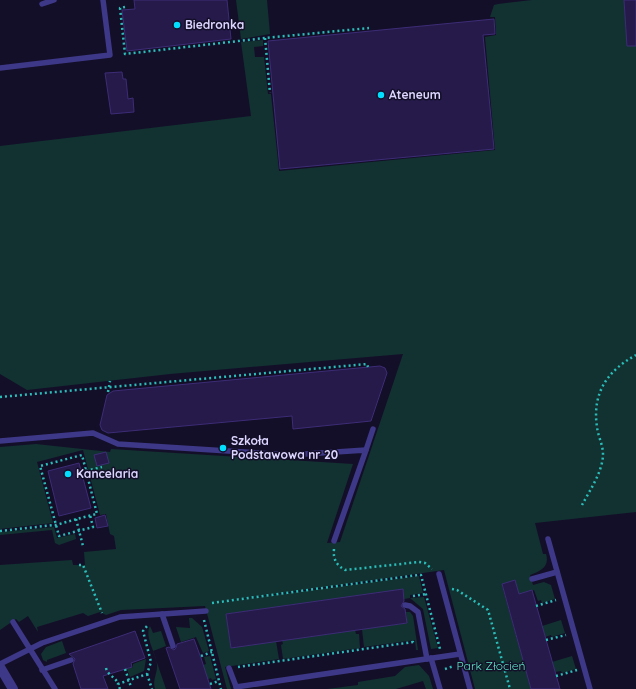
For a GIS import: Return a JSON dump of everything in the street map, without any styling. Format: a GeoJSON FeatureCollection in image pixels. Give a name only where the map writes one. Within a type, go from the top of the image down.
{"type":"FeatureCollection","features":[{"type":"Feature","properties":{"kind":"street"},"geometry":{"type":"LineString","coordinates":[[0,666],[13,689]]}},
{"type":"Feature","properties":{"kind":"lane"},"geometry":{"type":"LineString","coordinates":[[42,4],[54,0]]}},
{"type":"Feature","properties":{"kind":"lane"},"geometry":{"type":"LineString","coordinates":[[0,68],[110,55],[103,0]]}},
{"type":"Feature","properties":{"kind":"lane"},"geometry":{"type":"LineString","coordinates":[[334,541],[373,429]]}},
{"type":"Feature","properties":{"kind":"lane"},"geometry":{"type":"LineString","coordinates":[[0,441],[93,433],[118,444],[290,455],[366,450]]}},
{"type":"Feature","properties":{"kind":"lane"},"geometry":{"type":"LineString","coordinates":[[548,539],[590,689]]}},
{"type":"Feature","properties":{"kind":"lane"},"geometry":{"type":"LineString","coordinates":[[532,580],[557,572]]}},
{"type":"Feature","properties":{"kind":"lane"},"geometry":{"type":"LineString","coordinates":[[439,574],[470,689]]}},
{"type":"Feature","properties":{"kind":"lane"},"geometry":{"type":"LineString","coordinates":[[405,606],[410,606],[418,612],[429,658],[440,689]]}},
{"type":"Feature","properties":{"kind":"lane"},"geometry":{"type":"LineString","coordinates":[[0,666],[29,649],[105,621],[120,617],[204,611]]}},
{"type":"Feature","properties":{"kind":"lane"},"geometry":{"type":"LineString","coordinates":[[162,614],[173,646]]}},
{"type":"Feature","properties":{"kind":"lane"},"geometry":{"type":"LineString","coordinates":[[12,622],[55,689]]}},
{"type":"Feature","properties":{"kind":"lane"},"geometry":{"type":"LineString","coordinates":[[230,668],[236,688],[460,654]]}},
{"type":"Feature","properties":{"kind":"lane"},"geometry":{"type":"LineString","coordinates":[[42,670],[71,660]]}},
{"type":"Feature","properties":{"kind":"path"},"geometry":{"type":"LineString","coordinates":[[125,7],[120,8],[125,54],[370,28]]}},
{"type":"Feature","properties":{"kind":"path"},"geometry":{"type":"LineString","coordinates":[[266,38],[270,93]]}},
{"type":"Feature","properties":{"kind":"path"},"geometry":{"type":"LineString","coordinates":[[582,505],[601,466],[603,453],[596,414],[599,394],[608,375],[622,362],[636,355]]}},
{"type":"Feature","properties":{"kind":"path"},"geometry":{"type":"LineString","coordinates":[[0,397],[57,394],[109,387],[367,364],[368,367]]}},
{"type":"Feature","properties":{"kind":"path"},"geometry":{"type":"LineString","coordinates":[[108,392],[110,381]]}},
{"type":"Feature","properties":{"kind":"path"},"geometry":{"type":"LineString","coordinates":[[0,531],[56,524],[90,515],[97,514],[82,455],[40,466],[56,524],[59,536],[93,527],[90,515]]}},
{"type":"Feature","properties":{"kind":"path"},"geometry":{"type":"LineString","coordinates":[[86,472],[102,467]]}},
{"type":"Feature","properties":{"kind":"path"},"geometry":{"type":"LineString","coordinates":[[76,519],[83,546]]}},
{"type":"Feature","properties":{"kind":"path"},"geometry":{"type":"LineString","coordinates":[[334,541],[335,560],[339,567],[345,570],[419,562],[425,563],[439,574],[449,590],[457,590],[488,610],[510,689]]}},
{"type":"Feature","properties":{"kind":"path"},"geometry":{"type":"LineString","coordinates":[[79,565],[83,565],[105,621]]}},
{"type":"Feature","properties":{"kind":"path"},"geometry":{"type":"LineString","coordinates":[[212,604],[418,574],[421,575],[440,651]]}},
{"type":"Feature","properties":{"kind":"path"},"geometry":{"type":"LineString","coordinates":[[410,596],[426,594]]}},
{"type":"Feature","properties":{"kind":"path"},"geometry":{"type":"LineString","coordinates":[[536,606],[557,600]]}},
{"type":"Feature","properties":{"kind":"path"},"geometry":{"type":"LineString","coordinates":[[204,611],[221,689]]}},
{"type":"Feature","properties":{"kind":"path"},"geometry":{"type":"LineString","coordinates":[[152,689],[147,674],[151,662],[143,629],[149,624],[165,620]]}},
{"type":"Feature","properties":{"kind":"path"},"geometry":{"type":"LineString","coordinates":[[546,640],[567,634]]}},
{"type":"Feature","properties":{"kind":"path"},"geometry":{"type":"LineString","coordinates":[[230,668],[413,642],[414,648]]}},
{"type":"Feature","properties":{"kind":"path"},"geometry":{"type":"LineString","coordinates":[[200,656],[212,652]]}},
{"type":"Feature","properties":{"kind":"path"},"geometry":{"type":"LineString","coordinates":[[106,668],[108,674],[117,680],[120,689]]}},
{"type":"Feature","properties":{"kind":"path"},"geometry":{"type":"LineString","coordinates":[[125,669],[131,687]]}},
{"type":"Feature","properties":{"kind":"path"},"geometry":{"type":"LineString","coordinates":[[556,676],[577,670]]}},
{"type":"Feature","properties":{"kind":"path"},"geometry":{"type":"LineString","coordinates":[[118,684],[147,674]]}},
{"type":"Feature","properties":{"kind":"path"},"geometry":{"type":"LineString","coordinates":[[210,684],[219,680]]}},
{"type":"Feature","properties":{"kind":"green space"},"geometry":{"type":"Polygon","coordinates":[[[236,0],[267,0],[270,34],[241,39],[236,0]]]}},
{"type":"Feature","properties":{"kind":"green space","name":"Park Złocień"},"geometry":{"type":"Polygon","coordinates":[[[532,0],[636,0],[636,512],[535,523],[543,554],[546,554],[547,562],[541,570],[530,575],[533,585],[544,582],[551,585],[555,599],[542,603],[541,600],[538,601],[534,590],[519,594],[515,581],[502,585],[531,689],[475,689],[444,570],[211,603],[419,576],[423,593],[410,595],[410,598],[404,599],[403,590],[226,614],[231,647],[276,641],[279,659],[225,667],[231,689],[227,689],[205,606],[121,610],[106,615],[100,612],[88,616],[83,613],[37,627],[38,632],[28,616],[19,622],[16,619],[0,630],[0,565],[72,560],[73,565],[85,565],[84,552],[116,549],[114,536],[110,534],[106,514],[100,515],[83,450],[37,462],[53,523],[0,529],[0,447],[36,444],[110,452],[111,449],[353,464],[327,543],[340,542],[403,354],[170,374],[27,390],[0,374],[0,146],[251,116],[241,42],[263,40],[263,46],[254,47],[255,57],[264,57],[268,94],[271,94],[279,171],[495,150],[485,37],[496,35],[495,17],[490,17],[494,5],[532,0]]]}},
{"type":"Feature","properties":{"kind":"green space"},"geometry":{"type":"Polygon","coordinates":[[[54,527],[57,538],[75,534],[76,539],[59,545],[55,543],[52,530],[0,535],[0,532],[54,527]]]}},
{"type":"Feature","properties":{"kind":"green space"},"geometry":{"type":"Polygon","coordinates":[[[424,597],[438,648],[431,649],[423,609],[410,598],[424,597]]]}},
{"type":"Feature","properties":{"kind":"green space"},"geometry":{"type":"Polygon","coordinates":[[[406,612],[410,612],[413,616],[418,650],[416,650],[415,640],[364,647],[362,629],[407,623],[406,612]]]}},
{"type":"Feature","properties":{"kind":"green space"},"geometry":{"type":"Polygon","coordinates":[[[189,618],[192,618],[202,627],[209,651],[203,653],[196,637],[181,642],[176,627],[190,628],[189,618]]]}},
{"type":"Feature","properties":{"kind":"green space"},"geometry":{"type":"Polygon","coordinates":[[[561,620],[565,633],[552,637],[551,635],[545,637],[542,626],[561,620]]]}},
{"type":"Feature","properties":{"kind":"green space"},"geometry":{"type":"Polygon","coordinates":[[[150,626],[153,633],[161,631],[166,646],[153,651],[148,635],[150,626]]]}},
{"type":"Feature","properties":{"kind":"green space"},"geometry":{"type":"Polygon","coordinates":[[[355,630],[356,634],[359,634],[360,648],[283,659],[281,645],[283,644],[282,640],[355,630]]]}},
{"type":"Feature","properties":{"kind":"green space"},"geometry":{"type":"Polygon","coordinates":[[[62,641],[66,653],[47,660],[47,662],[43,660],[41,654],[46,647],[62,641]]]}},
{"type":"Feature","properties":{"kind":"green space"},"geometry":{"type":"Polygon","coordinates":[[[210,656],[216,679],[212,680],[211,678],[206,680],[201,666],[206,664],[204,657],[210,656]]]}},
{"type":"Feature","properties":{"kind":"green space"},"geometry":{"type":"Polygon","coordinates":[[[572,656],[576,669],[562,673],[561,671],[555,672],[552,662],[572,656]]]}},
{"type":"Feature","properties":{"kind":"green space"},"geometry":{"type":"Polygon","coordinates":[[[146,659],[144,671],[130,677],[127,669],[133,667],[133,664],[146,659]]]}},
{"type":"Feature","properties":{"kind":"green space"},"geometry":{"type":"Polygon","coordinates":[[[156,661],[166,689],[155,689],[154,682],[157,667],[156,661]]]}},
{"type":"Feature","properties":{"kind":"green space"},"geometry":{"type":"Polygon","coordinates":[[[419,665],[429,676],[433,689],[426,689],[423,681],[396,689],[327,689],[358,685],[358,682],[395,676],[405,667],[419,665]]]}},
{"type":"Feature","properties":{"kind":"building","name":"Biedronka"},"geometry":{"type":"Polygon","coordinates":[[[134,0],[227,0],[231,39],[127,51],[122,10],[135,9],[134,0]]]}},
{"type":"Feature","properties":{"kind":"building"},"geometry":{"type":"Polygon","coordinates":[[[624,0],[636,0],[636,46],[627,46],[624,0]]]}},
{"type":"Feature","properties":{"kind":"building","name":"Ateneum"},"geometry":{"type":"Polygon","coordinates":[[[494,19],[495,34],[483,35],[494,149],[280,169],[268,41],[494,19]]]}},
{"type":"Feature","properties":{"kind":"building"},"geometry":{"type":"Polygon","coordinates":[[[122,72],[123,79],[126,79],[128,99],[133,98],[134,112],[111,114],[105,73],[122,72]]]}},
{"type":"Feature","properties":{"kind":"building"},"geometry":{"type":"Polygon","coordinates":[[[380,366],[385,368],[387,373],[371,421],[293,429],[292,416],[108,433],[102,430],[100,425],[107,395],[113,391],[380,366]]]}},
{"type":"Feature","properties":{"kind":"building"},"geometry":{"type":"Polygon","coordinates":[[[106,452],[109,463],[97,466],[94,455],[106,452]]]}},
{"type":"Feature","properties":{"kind":"building"},"geometry":{"type":"Polygon","coordinates":[[[79,463],[91,508],[59,516],[48,471],[79,463]]]}},
{"type":"Feature","properties":{"kind":"building"},"geometry":{"type":"Polygon","coordinates":[[[105,515],[108,526],[97,528],[95,518],[105,515]]]}},
{"type":"Feature","properties":{"kind":"building"},"geometry":{"type":"Polygon","coordinates":[[[515,580],[519,594],[532,590],[560,689],[531,689],[502,584],[515,580]]]}},
{"type":"Feature","properties":{"kind":"building"},"geometry":{"type":"Polygon","coordinates":[[[403,589],[404,601],[401,606],[405,609],[407,623],[231,648],[226,614],[403,589]]]}},
{"type":"Feature","properties":{"kind":"building"},"geometry":{"type":"Polygon","coordinates":[[[135,631],[145,658],[131,663],[132,667],[103,676],[108,689],[81,689],[73,664],[75,659],[69,654],[135,631]]]}},
{"type":"Feature","properties":{"kind":"building"},"geometry":{"type":"Polygon","coordinates":[[[194,639],[211,689],[180,689],[166,648],[169,647],[174,650],[177,644],[194,639]]]}},
{"type":"Feature","properties":{"kind":"place","name":"Biedronka"},"geometry":{"type":"Point","coordinates":[177,25]}},
{"type":"Feature","properties":{"kind":"place","name":"Ateneum"},"geometry":{"type":"Point","coordinates":[381,95]}},
{"type":"Feature","properties":{"kind":"place","name":"Szkoła Podstawowa nr 20"},"geometry":{"type":"Point","coordinates":[223,448]}},
{"type":"Feature","properties":{"kind":"place","name":"Kancelaria"},"geometry":{"type":"Point","coordinates":[68,474]}}]}
